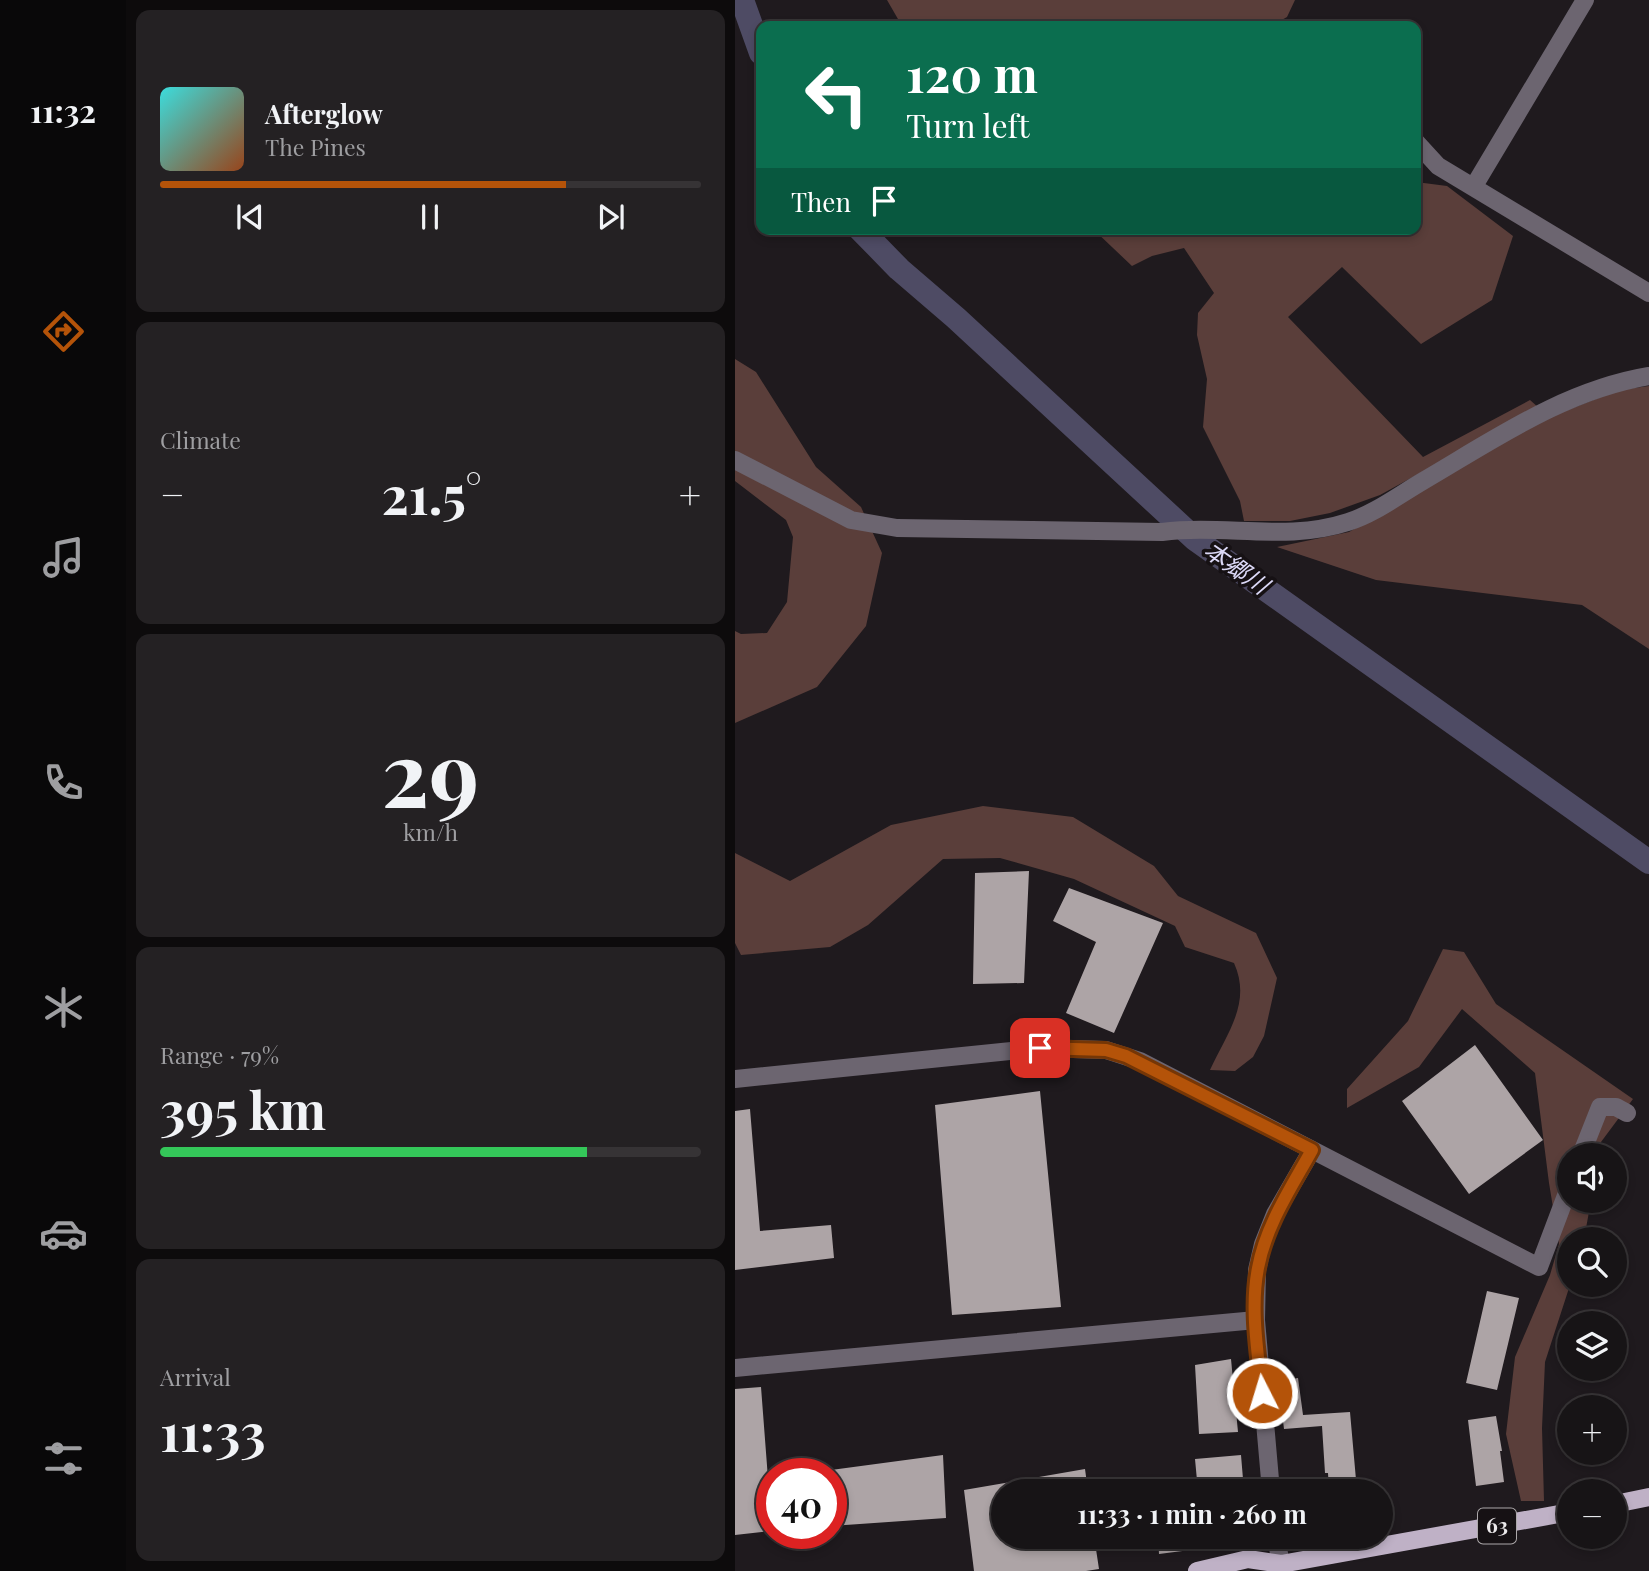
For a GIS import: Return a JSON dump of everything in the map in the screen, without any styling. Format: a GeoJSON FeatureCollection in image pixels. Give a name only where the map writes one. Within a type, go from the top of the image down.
{"type":"FeatureCollection","features":[{"type":"Feature","properties":{"kind":"main road"},"geometry":{"type":"LineString","coordinates":[[1627,1502],[1649,1497]]}},
{"type":"Feature","properties":{"kind":"main road","name":"63"},"geometry":{"type":"LineString","coordinates":[[1197,1571],[1248,1559],[1278,1569],[1557,1515]]}},
{"type":"Feature","properties":{"kind":"street"},"geometry":{"type":"LineString","coordinates":[[1474,186],[1585,0]]}},
{"type":"Feature","properties":{"kind":"street"},"geometry":{"type":"LineString","coordinates":[[1421,147],[1438,166],[1649,293]]}},
{"type":"Feature","properties":{"kind":"street"},"geometry":{"type":"LineString","coordinates":[[735,460],[851,520],[897,528],[1197,529],[1281,533],[1313,531],[1351,521],[1546,409],[1620,381],[1649,376]]}},
{"type":"Feature","properties":{"kind":"street"},"geometry":{"type":"LineString","coordinates":[[735,1079],[1040,1048],[1106,1050],[1140,1061],[1539,1267],[1559,1213]]}},
{"type":"Feature","properties":{"kind":"street"},"geometry":{"type":"LineString","coordinates":[[1586,1143],[1600,1107],[1616,1107],[1627,1113]]}},
{"type":"Feature","properties":{"kind":"street"},"geometry":{"type":"LineString","coordinates":[[1270,1479],[1255,1320],[1257,1270],[1263,1244],[1275,1214],[1312,1150]]}},
{"type":"Feature","properties":{"kind":"street"},"geometry":{"type":"LineString","coordinates":[[735,1368],[1255,1320]]}},
{"type":"Feature","properties":{"kind":"street"},"geometry":{"type":"LineString","coordinates":[[1277,1549],[1278,1569]]}},
{"type":"Feature","properties":{"kind":"shaded area"},"geometry":{"type":"Polygon","coordinates":[[[887,0],[1295,0],[1287,17],[1280,21],[899,21],[887,0]]]}},
{"type":"Feature","properties":{"kind":"shaded area"},"geometry":{"type":"Polygon","coordinates":[[[1421,183],[1447,186],[1513,236],[1492,300],[1421,344],[1342,267],[1288,317],[1423,457],[1530,400],[1539,408],[1380,495],[1330,513],[1290,521],[1244,521],[1240,501],[1203,427],[1207,379],[1197,335],[1198,313],[1214,293],[1184,248],[1152,256],[1132,266],[1099,235],[1421,235],[1421,183]]]}},
{"type":"Feature","properties":{"kind":"shaded area"},"geometry":{"type":"Polygon","coordinates":[[[735,359],[756,372],[816,467],[861,507],[882,553],[866,626],[817,687],[735,723],[735,631],[741,634],[767,633],[787,602],[793,537],[786,520],[735,481],[735,359]]]}},
{"type":"Feature","properties":{"kind":"shaded area"},"geometry":{"type":"Polygon","coordinates":[[[1649,386],[1649,649],[1582,605],[1376,580],[1277,547],[1349,532],[1547,418],[1619,390],[1649,386]]]}},
{"type":"Feature","properties":{"kind":"shaded area"},"geometry":{"type":"Polygon","coordinates":[[[983,806],[1073,817],[1154,866],[1178,896],[1256,933],[1277,978],[1264,1036],[1253,1057],[1235,1071],[1210,1070],[1239,1005],[1239,978],[1234,963],[1185,947],[1175,926],[1074,879],[1000,858],[943,859],[868,925],[830,947],[741,955],[735,943],[735,853],[790,881],[891,825],[983,806]]]}},
{"type":"Feature","properties":{"kind":"shaded area"},"geometry":{"type":"Polygon","coordinates":[[[1443,949],[1464,952],[1496,1004],[1633,1099],[1601,1143],[1557,1143],[1557,1213],[1589,1213],[1586,1227],[1557,1227],[1557,1232],[1535,1073],[1462,1009],[1419,1067],[1347,1108],[1347,1089],[1408,1021],[1443,949]]]}},
{"type":"Feature","properties":{"kind":"shaded area"},"geometry":{"type":"Polygon","coordinates":[[[1557,1251],[1557,1297],[1566,1297],[1562,1311],[1557,1311],[1557,1325],[1545,1362],[1542,1428],[1544,1501],[1521,1501],[1506,1434],[1515,1357],[1550,1275],[1557,1251]]]}},
{"type":"Feature","properties":{"kind":"building"},"geometry":{"type":"Polygon","coordinates":[[[1029,871],[1024,983],[973,984],[975,873],[1029,871]]]}},
{"type":"Feature","properties":{"kind":"building"},"geometry":{"type":"Polygon","coordinates":[[[1069,888],[1163,923],[1114,1033],[1066,1013],[1096,942],[1053,921],[1069,888]]]}},
{"type":"Feature","properties":{"kind":"building"},"geometry":{"type":"Polygon","coordinates":[[[1475,1045],[1543,1140],[1469,1194],[1402,1101],[1475,1045]]]}},
{"type":"Feature","properties":{"kind":"building"},"geometry":{"type":"Polygon","coordinates":[[[1040,1091],[1061,1307],[952,1315],[935,1105],[1040,1091]]]}},
{"type":"Feature","properties":{"kind":"building"},"geometry":{"type":"Polygon","coordinates":[[[750,1109],[760,1231],[831,1225],[834,1258],[735,1270],[735,1111],[750,1109]]]}},
{"type":"Feature","properties":{"kind":"building"},"geometry":{"type":"Polygon","coordinates":[[[1487,1291],[1519,1298],[1497,1390],[1466,1383],[1487,1291]]]}},
{"type":"Feature","properties":{"kind":"building"},"geometry":{"type":"Polygon","coordinates":[[[1231,1359],[1238,1432],[1199,1434],[1195,1365],[1231,1359]]]}},
{"type":"Feature","properties":{"kind":"building"},"geometry":{"type":"Polygon","coordinates":[[[1298,1378],[1303,1415],[1350,1412],[1356,1479],[1328,1479],[1328,1473],[1325,1473],[1322,1426],[1284,1429],[1278,1381],[1298,1378]]]}},
{"type":"Feature","properties":{"kind":"building"},"geometry":{"type":"Polygon","coordinates":[[[761,1387],[766,1458],[756,1458],[756,1533],[735,1535],[735,1389],[761,1387]]]}},
{"type":"Feature","properties":{"kind":"building"},"geometry":{"type":"Polygon","coordinates":[[[1496,1416],[1504,1482],[1476,1486],[1468,1420],[1496,1416]]]}},
{"type":"Feature","properties":{"kind":"building"},"geometry":{"type":"Polygon","coordinates":[[[943,1455],[946,1518],[847,1525],[847,1468],[943,1455]]]}},
{"type":"Feature","properties":{"kind":"building"},"geometry":{"type":"Polygon","coordinates":[[[1241,1455],[1243,1479],[1197,1479],[1195,1459],[1241,1455]]]}},
{"type":"Feature","properties":{"kind":"building"},"geometry":{"type":"Polygon","coordinates":[[[1085,1469],[1086,1479],[1027,1479],[1085,1469]]]}},
{"type":"Feature","properties":{"kind":"building"},"geometry":{"type":"Polygon","coordinates":[[[991,1485],[991,1549],[1096,1549],[1099,1569],[974,1571],[964,1490],[991,1485]]]}},
{"type":"Feature","properties":{"kind":"building"},"geometry":{"type":"Polygon","coordinates":[[[1159,1549],[1198,1549],[1159,1554],[1159,1549]]]}},
{"type":"Feature","properties":{"kind":"waterway","name":"本郷川"},"geometry":{"type":"LineString","coordinates":[[742,0],[756,39]]}},
{"type":"Feature","properties":{"kind":"waterway","name":"本郷川"},"geometry":{"type":"LineString","coordinates":[[866,235],[899,269],[956,318],[1195,539],[1649,862]]}},
{"type":"Feature","properties":{"kind":"route"},"geometry":{"type":"LineString","coordinates":[[1040,1048],[1106,1050],[1140,1061],[1312,1150],[1275,1214],[1263,1244],[1257,1270],[1255,1320],[1262,1393]]}}]}
